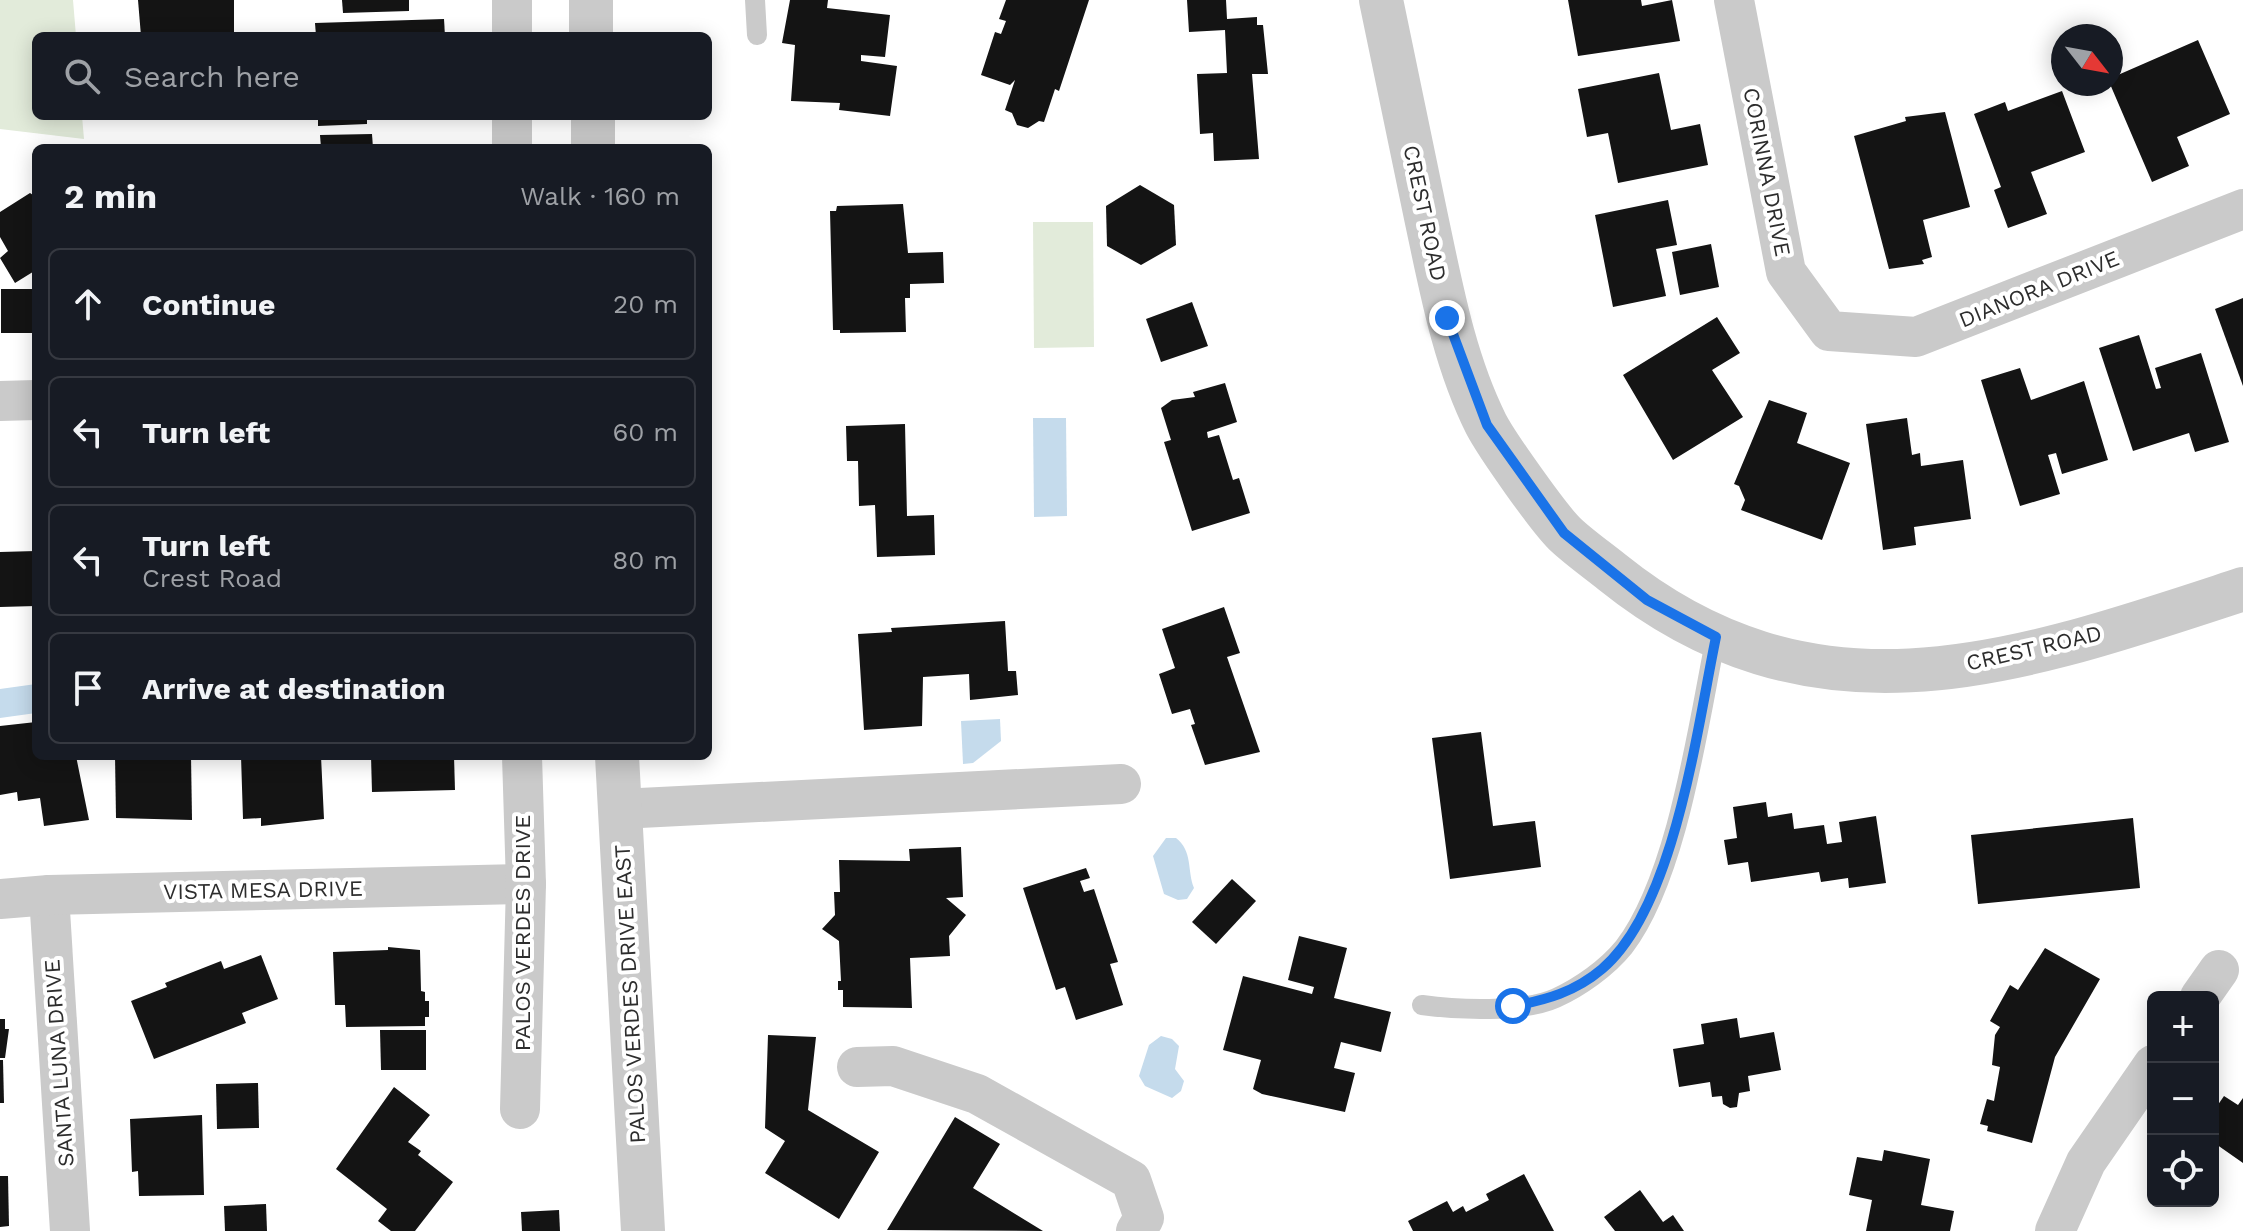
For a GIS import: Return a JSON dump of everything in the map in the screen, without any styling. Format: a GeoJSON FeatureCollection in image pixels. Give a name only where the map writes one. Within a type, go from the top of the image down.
{"type":"FeatureCollection","features":[{"type":"Feature","properties":{"kind":"street"},"geometry":{"type":"LineString","coordinates":[[512,0],[512,32]]}},
{"type":"Feature","properties":{"kind":"street"},"geometry":{"type":"LineString","coordinates":[[591,0],[591,32]]}},
{"type":"Feature","properties":{"kind":"street","name":"CREST ROAD"},"geometry":{"type":"LineString","coordinates":[[1381,0],[1447,318],[1487,425],[1564,533],[1647,600],[1716,637],[1796,663],[1858,673],[1989,664],[2243,589]]}},
{"type":"Feature","properties":{"kind":"street","name":"CORINNA DRIVE"},"geometry":{"type":"LineString","coordinates":[[1734,0],[1786,272],[1829,331]]}},
{"type":"Feature","properties":{"kind":"street"},"geometry":{"type":"LineString","coordinates":[[512,120],[512,144]]}},
{"type":"Feature","properties":{"kind":"street"},"geometry":{"type":"LineString","coordinates":[[593,120],[593,144]]}},
{"type":"Feature","properties":{"kind":"street","name":"DIANORA DRIVE"},"geometry":{"type":"LineString","coordinates":[[1829,331],[1916,337],[2243,209]]}},
{"type":"Feature","properties":{"kind":"street"},"geometry":{"type":"LineString","coordinates":[[0,401],[32,400]]}},
{"type":"Feature","properties":{"kind":"street","name":"PALOS VERDES DRIVE"},"geometry":{"type":"LineString","coordinates":[[520,1109],[526,884],[522,760]]}},
{"type":"Feature","properties":{"kind":"street","name":"PALOS VERDES DRIVE EAST"},"geometry":{"type":"LineString","coordinates":[[617,760],[643,1231]]}},
{"type":"Feature","properties":{"kind":"street"},"geometry":{"type":"LineString","coordinates":[[620,809],[1121,784]]}},
{"type":"Feature","properties":{"kind":"street","name":"VISTA MESA DRIVE"},"geometry":{"type":"LineString","coordinates":[[0,899],[49,895],[526,884]]}},
{"type":"Feature","properties":{"kind":"street","name":"SANTA LUNA DRIVE"},"geometry":{"type":"LineString","coordinates":[[49,895],[70,1231]]}},
{"type":"Feature","properties":{"kind":"street"},"geometry":{"type":"LineString","coordinates":[[857,1067],[893,1066],[977,1094],[1131,1180],[1144,1218],[1136,1231]]}},
{"type":"Feature","properties":{"kind":"street"},"geometry":{"type":"LineString","coordinates":[[2055,1231],[2086,1162],[2147,1074]]}},
{"type":"Feature","properties":{"kind":"lane"},"geometry":{"type":"LineString","coordinates":[[755,0],[757,35]]}},
{"type":"Feature","properties":{"kind":"lane"},"geometry":{"type":"LineString","coordinates":[[1422,1005],[1468,1012],[1554,999],[1601,970],[1624,946],[1648,902],[1675,827],[1716,637]]}},
{"type":"Feature","properties":{"kind":"green space"},"geometry":{"type":"Polygon","coordinates":[[[0,0],[73,0],[76,32],[32,32],[32,120],[82,120],[84,139],[0,129],[0,0]]]}},
{"type":"Feature","properties":{"kind":"green space"},"geometry":{"type":"Polygon","coordinates":[[[1033,222],[1093,222],[1094,347],[1034,348],[1033,222]]]}},
{"type":"Feature","properties":{"kind":"water"},"geometry":{"type":"Polygon","coordinates":[[[1033,418],[1066,418],[1067,516],[1034,517],[1033,418]]]}},
{"type":"Feature","properties":{"kind":"water"},"geometry":{"type":"Polygon","coordinates":[[[32,685],[32,714],[0,718],[0,689],[32,685]]]}},
{"type":"Feature","properties":{"kind":"water"},"geometry":{"type":"Polygon","coordinates":[[[1000,719],[1001,741],[973,763],[963,764],[961,721],[1000,719]]]}},
{"type":"Feature","properties":{"kind":"water"},"geometry":{"type":"Polygon","coordinates":[[[1166,838],[1176,838],[1185,849],[1194,888],[1187,899],[1178,900],[1164,894],[1153,856],[1166,838]]]}},
{"type":"Feature","properties":{"kind":"water"},"geometry":{"type":"Polygon","coordinates":[[[1161,1036],[1172,1039],[1179,1046],[1175,1069],[1184,1081],[1181,1091],[1172,1098],[1145,1086],[1139,1076],[1149,1045],[1161,1036]]]}},
{"type":"Feature","properties":{"kind":"building"},"geometry":{"type":"Polygon","coordinates":[[[138,0],[234,0],[234,32],[141,32],[138,0]]]}},
{"type":"Feature","properties":{"kind":"building"},"geometry":{"type":"Polygon","coordinates":[[[342,0],[409,0],[409,11],[343,13],[342,0]]]}},
{"type":"Feature","properties":{"kind":"building"},"geometry":{"type":"Polygon","coordinates":[[[790,0],[828,0],[827,8],[890,15],[885,57],[861,55],[861,61],[897,66],[890,116],[839,110],[840,103],[791,101],[795,45],[782,43],[790,0]]]}},
{"type":"Feature","properties":{"kind":"building"},"geometry":{"type":"Polygon","coordinates":[[[1006,0],[1089,0],[1059,91],[1055,89],[1044,122],[1039,121],[1028,128],[1017,125],[1012,113],[1005,110],[1015,80],[1010,85],[981,75],[995,32],[1001,34],[1006,21],[999,19],[1006,0]]]}},
{"type":"Feature","properties":{"kind":"building"},"geometry":{"type":"Polygon","coordinates":[[[1187,0],[1226,0],[1227,19],[1257,17],[1257,25],[1263,25],[1268,74],[1252,74],[1259,159],[1214,161],[1213,133],[1200,134],[1197,74],[1227,73],[1225,30],[1189,32],[1187,0]]]}},
{"type":"Feature","properties":{"kind":"building"},"geometry":{"type":"Polygon","coordinates":[[[1568,0],[1641,0],[1642,6],[1672,0],[1680,41],[1578,56],[1568,0]]]}},
{"type":"Feature","properties":{"kind":"building"},"geometry":{"type":"Polygon","coordinates":[[[444,19],[445,32],[316,32],[315,23],[444,19]]]}},
{"type":"Feature","properties":{"kind":"building"},"geometry":{"type":"Polygon","coordinates":[[[2198,40],[2230,114],[2177,137],[2189,166],[2152,182],[2115,96],[2123,96],[2123,73],[2198,40]]]}},
{"type":"Feature","properties":{"kind":"building"},"geometry":{"type":"Polygon","coordinates":[[[1659,73],[1671,130],[1700,124],[1708,165],[1618,183],[1608,133],[1587,137],[1578,89],[1659,73]]]}},
{"type":"Feature","properties":{"kind":"building"},"geometry":{"type":"Polygon","coordinates":[[[2051,95],[2064,96],[2085,152],[2031,172],[2047,214],[2008,228],[1994,190],[2001,187],[1974,114],[2005,102],[2008,111],[2051,95]]]}},
{"type":"Feature","properties":{"kind":"building"},"geometry":{"type":"Polygon","coordinates":[[[1945,112],[1970,207],[1923,220],[1932,257],[1922,260],[1924,264],[1889,269],[1854,136],[1906,121],[1905,117],[1945,112]]]}},
{"type":"Feature","properties":{"kind":"building"},"geometry":{"type":"Polygon","coordinates":[[[318,120],[367,120],[367,124],[318,126],[318,120]]]}},
{"type":"Feature","properties":{"kind":"building"},"geometry":{"type":"Polygon","coordinates":[[[372,134],[373,144],[321,144],[320,135],[372,134]]]}},
{"type":"Feature","properties":{"kind":"building"},"geometry":{"type":"Polygon","coordinates":[[[1140,185],[1174,205],[1176,245],[1141,265],[1107,246],[1106,206],[1140,185]]]}},
{"type":"Feature","properties":{"kind":"building"},"geometry":{"type":"Polygon","coordinates":[[[32,194],[32,272],[15,283],[0,258],[8,251],[0,237],[0,212],[32,194]]]}},
{"type":"Feature","properties":{"kind":"building"},"geometry":{"type":"Polygon","coordinates":[[[1668,200],[1677,245],[1656,249],[1666,296],[1613,307],[1595,215],[1668,200]]]}},
{"type":"Feature","properties":{"kind":"building"},"geometry":{"type":"Polygon","coordinates":[[[903,204],[908,253],[943,252],[944,283],[910,284],[910,298],[905,298],[906,332],[840,333],[840,330],[833,330],[830,211],[836,211],[837,206],[903,204]]]}},
{"type":"Feature","properties":{"kind":"building"},"geometry":{"type":"Polygon","coordinates":[[[1711,244],[1719,287],[1680,295],[1672,252],[1711,244]]]}},
{"type":"Feature","properties":{"kind":"building"},"geometry":{"type":"Polygon","coordinates":[[[1,289],[32,289],[32,333],[1,333],[1,289]]]}},
{"type":"Feature","properties":{"kind":"building"},"geometry":{"type":"Polygon","coordinates":[[[2243,298],[2243,386],[2215,309],[2243,298]]]}},
{"type":"Feature","properties":{"kind":"building"},"geometry":{"type":"Polygon","coordinates":[[[1192,302],[1208,346],[1161,362],[1146,319],[1192,302]]]}},
{"type":"Feature","properties":{"kind":"building"},"geometry":{"type":"Polygon","coordinates":[[[1717,317],[1740,353],[1712,370],[1743,417],[1673,460],[1623,375],[1717,317]]]}},
{"type":"Feature","properties":{"kind":"building"},"geometry":{"type":"Polygon","coordinates":[[[2139,335],[2156,389],[2161,388],[2155,368],[2201,353],[2229,442],[2195,452],[2189,433],[2133,451],[2099,348],[2139,335]]]}},
{"type":"Feature","properties":{"kind":"building"},"geometry":{"type":"Polygon","coordinates":[[[2020,368],[2031,400],[2084,381],[2108,460],[2062,474],[2056,453],[2048,455],[2060,494],[2020,506],[1981,380],[2020,368]]]}},
{"type":"Feature","properties":{"kind":"building"},"geometry":{"type":"Polygon","coordinates":[[[1225,383],[1237,422],[1207,432],[1208,438],[1219,435],[1233,480],[1239,478],[1250,513],[1192,531],[1164,442],[1171,440],[1161,408],[1172,400],[1195,397],[1193,392],[1225,383]]]}},
{"type":"Feature","properties":{"kind":"building"},"geometry":{"type":"Polygon","coordinates":[[[1769,400],[1807,413],[1797,443],[1850,463],[1822,540],[1741,510],[1745,500],[1739,486],[1734,484],[1769,400]]]}},
{"type":"Feature","properties":{"kind":"building"},"geometry":{"type":"Polygon","coordinates":[[[1907,418],[1912,455],[1920,453],[1921,466],[1963,460],[1971,519],[1914,527],[1916,545],[1883,550],[1866,424],[1907,418]]]}},
{"type":"Feature","properties":{"kind":"building"},"geometry":{"type":"Polygon","coordinates":[[[905,424],[907,516],[934,515],[935,555],[877,557],[875,505],[859,506],[858,461],[847,461],[846,426],[905,424]]]}},
{"type":"Feature","properties":{"kind":"building"},"geometry":{"type":"Polygon","coordinates":[[[32,551],[32,606],[0,607],[0,552],[32,551]]]}},
{"type":"Feature","properties":{"kind":"building"},"geometry":{"type":"Polygon","coordinates":[[[1224,607],[1240,653],[1227,657],[1260,752],[1205,765],[1191,725],[1195,724],[1190,709],[1172,714],[1159,674],[1175,668],[1162,629],[1224,607]]]}},
{"type":"Feature","properties":{"kind":"building"},"geometry":{"type":"Polygon","coordinates":[[[1005,621],[1008,671],[1016,671],[1018,695],[970,700],[969,674],[923,677],[922,726],[864,730],[858,634],[892,632],[891,628],[1005,621]]]}},
{"type":"Feature","properties":{"kind":"building"},"geometry":{"type":"Polygon","coordinates":[[[32,722],[32,760],[77,760],[89,820],[44,826],[40,798],[18,801],[17,792],[0,795],[0,726],[32,722]]]}},
{"type":"Feature","properties":{"kind":"building"},"geometry":{"type":"Polygon","coordinates":[[[1481,732],[1493,826],[1535,821],[1541,867],[1450,879],[1432,738],[1481,732]]]}},
{"type":"Feature","properties":{"kind":"building"},"geometry":{"type":"Polygon","coordinates":[[[115,760],[191,760],[192,820],[116,818],[115,760]]]}},
{"type":"Feature","properties":{"kind":"building"},"geometry":{"type":"Polygon","coordinates":[[[241,760],[321,760],[324,819],[261,826],[261,818],[243,819],[241,760]]]}},
{"type":"Feature","properties":{"kind":"building"},"geometry":{"type":"Polygon","coordinates":[[[371,760],[454,760],[455,790],[372,792],[371,760]]]}},
{"type":"Feature","properties":{"kind":"building"},"geometry":{"type":"Polygon","coordinates":[[[1766,802],[1768,817],[1792,813],[1794,829],[1824,825],[1827,844],[1842,842],[1839,822],[1876,816],[1886,883],[1849,888],[1848,878],[1821,882],[1819,872],[1751,882],[1748,862],[1728,865],[1724,840],[1737,838],[1733,807],[1766,802]]]}},
{"type":"Feature","properties":{"kind":"building"},"geometry":{"type":"Polygon","coordinates":[[[2133,818],[2140,888],[1978,904],[1971,835],[2133,818]]]}},
{"type":"Feature","properties":{"kind":"building"},"geometry":{"type":"Polygon","coordinates":[[[961,847],[963,897],[946,898],[966,915],[949,936],[950,956],[910,958],[912,1008],[843,1007],[843,990],[838,990],[838,981],[841,981],[839,941],[822,929],[835,915],[834,892],[840,892],[839,860],[910,861],[909,849],[961,847]]]}},
{"type":"Feature","properties":{"kind":"building"},"geometry":{"type":"Polygon","coordinates":[[[1086,868],[1090,878],[1080,881],[1084,892],[1094,889],[1118,962],[1110,964],[1123,1005],[1076,1020],[1065,987],[1056,990],[1023,888],[1086,868]]]}},
{"type":"Feature","properties":{"kind":"building"},"geometry":{"type":"Polygon","coordinates":[[[1232,879],[1256,901],[1216,944],[1192,922],[1232,879]]]}},
{"type":"Feature","properties":{"kind":"building"},"geometry":{"type":"Polygon","coordinates":[[[1299,936],[1347,948],[1334,998],[1391,1012],[1381,1052],[1341,1042],[1334,1068],[1355,1073],[1345,1112],[1262,1094],[1253,1089],[1261,1060],[1223,1050],[1243,976],[1312,994],[1314,987],[1288,980],[1299,936]]]}},
{"type":"Feature","properties":{"kind":"building"},"geometry":{"type":"Polygon","coordinates":[[[388,947],[420,950],[421,991],[425,992],[425,1001],[429,1001],[429,1017],[425,1017],[425,1026],[346,1027],[345,1005],[335,1005],[333,952],[388,950],[388,947]]]}},
{"type":"Feature","properties":{"kind":"building"},"geometry":{"type":"Polygon","coordinates":[[[2045,948],[2100,979],[2055,1057],[2032,1143],[1987,1131],[1988,1126],[1980,1124],[1987,1099],[1994,1101],[2000,1067],[1992,1065],[1995,1035],[2000,1027],[1990,1021],[2010,985],[2018,990],[2045,948]]]}},
{"type":"Feature","properties":{"kind":"building"},"geometry":{"type":"Polygon","coordinates":[[[261,955],[278,999],[242,1013],[246,1023],[154,1059],[131,1001],[167,987],[165,983],[221,961],[224,969],[261,955]]]}},
{"type":"Feature","properties":{"kind":"building"},"geometry":{"type":"Polygon","coordinates":[[[1737,1018],[1740,1038],[1774,1032],[1781,1070],[1748,1076],[1750,1091],[1739,1093],[1737,1107],[1730,1108],[1723,1104],[1722,1096],[1712,1097],[1710,1082],[1679,1087],[1673,1049],[1704,1044],[1701,1024],[1737,1018]]]}},
{"type":"Feature","properties":{"kind":"building"},"geometry":{"type":"Polygon","coordinates":[[[0,1019],[5,1019],[5,1029],[9,1029],[5,1058],[0,1058],[0,1019]]]}},
{"type":"Feature","properties":{"kind":"building"},"geometry":{"type":"Polygon","coordinates":[[[380,1030],[426,1030],[426,1070],[381,1070],[380,1030]]]}},
{"type":"Feature","properties":{"kind":"building"},"geometry":{"type":"Polygon","coordinates":[[[768,1035],[816,1037],[808,1110],[879,1152],[839,1219],[765,1173],[785,1141],[765,1128],[768,1035]]]}},
{"type":"Feature","properties":{"kind":"building"},"geometry":{"type":"Polygon","coordinates":[[[0,1060],[3,1060],[4,1103],[0,1103],[0,1060]]]}},
{"type":"Feature","properties":{"kind":"building"},"geometry":{"type":"Polygon","coordinates":[[[258,1083],[259,1128],[217,1129],[216,1084],[258,1083]]]}},
{"type":"Feature","properties":{"kind":"building"},"geometry":{"type":"Polygon","coordinates":[[[394,1087],[430,1115],[408,1142],[421,1151],[418,1155],[453,1182],[415,1231],[391,1231],[378,1221],[387,1209],[336,1169],[394,1087]]]}},
{"type":"Feature","properties":{"kind":"building"},"geometry":{"type":"Polygon","coordinates":[[[2224,1096],[2238,1105],[2243,1098],[2243,1163],[2219,1146],[2219,1103],[2224,1096]]]}},
{"type":"Feature","properties":{"kind":"building"},"geometry":{"type":"Polygon","coordinates":[[[202,1115],[204,1195],[139,1196],[138,1171],[132,1172],[130,1119],[202,1115]]]}},
{"type":"Feature","properties":{"kind":"building"},"geometry":{"type":"Polygon","coordinates":[[[955,1117],[1000,1144],[973,1188],[1043,1231],[887,1230],[955,1117]]]}},
{"type":"Feature","properties":{"kind":"building"},"geometry":{"type":"Polygon","coordinates":[[[1884,1150],[1930,1159],[1921,1205],[1954,1211],[1950,1231],[1866,1231],[1872,1200],[1849,1195],[1857,1157],[1882,1161],[1884,1150]]]}},
{"type":"Feature","properties":{"kind":"building"},"geometry":{"type":"Polygon","coordinates":[[[1524,1174],[1554,1231],[1413,1231],[1408,1221],[1447,1201],[1453,1212],[1463,1206],[1466,1212],[1489,1200],[1486,1194],[1524,1174]]]}},
{"type":"Feature","properties":{"kind":"building"},"geometry":{"type":"Polygon","coordinates":[[[0,1176],[8,1176],[9,1226],[0,1227],[0,1176]]]}},
{"type":"Feature","properties":{"kind":"building"},"geometry":{"type":"Polygon","coordinates":[[[1640,1190],[1663,1222],[1673,1215],[1684,1231],[1615,1231],[1604,1217],[1640,1190]]]}},
{"type":"Feature","properties":{"kind":"building"},"geometry":{"type":"Polygon","coordinates":[[[266,1204],[267,1231],[225,1231],[224,1206],[266,1204]]]}},
{"type":"Feature","properties":{"kind":"building"},"geometry":{"type":"Polygon","coordinates":[[[559,1210],[560,1231],[522,1231],[521,1212],[559,1210]]]}},
{"type":"Feature","properties":{"kind":"route"},"geometry":{"type":"LineString","coordinates":[[1447,318],[1487,425],[1564,533],[1647,600],[1716,637],[1675,827],[1648,902],[1624,946],[1601,970],[1554,999],[1513,1006]]}}]}
